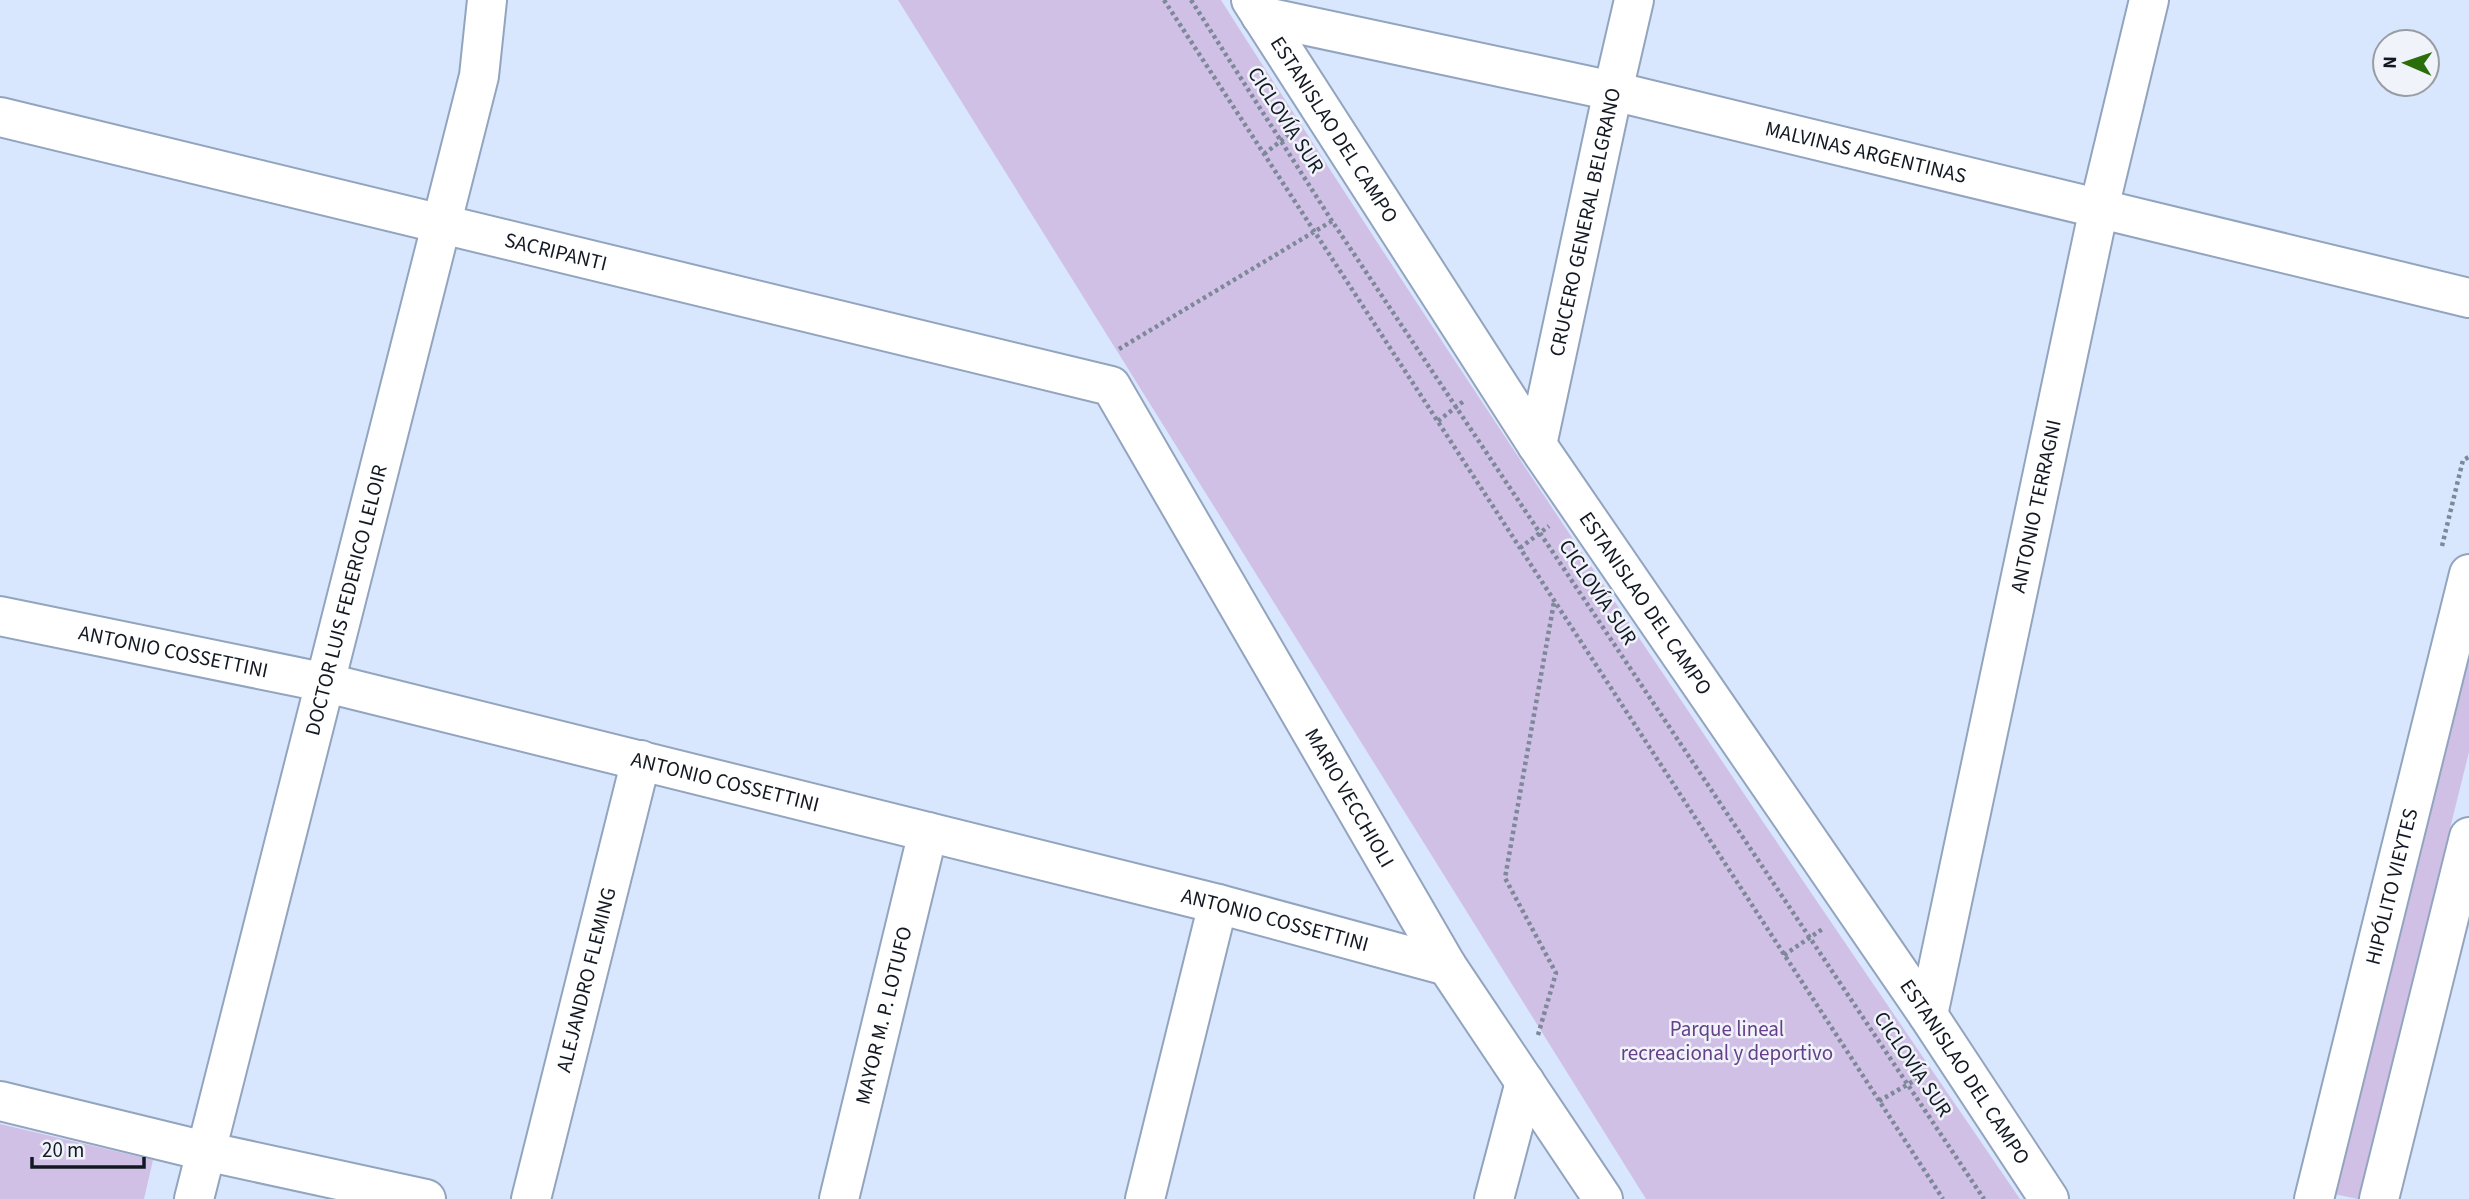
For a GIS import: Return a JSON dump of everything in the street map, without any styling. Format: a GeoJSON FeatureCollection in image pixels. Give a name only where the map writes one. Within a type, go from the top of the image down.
{"type":"FeatureCollection","features":[{"type":"Feature","properties":{"kind":"street","name":"DOCTOR LUIS FEDERICO LELOIR"},"geometry":{"type":"LineString","coordinates":[[194,1199],[479,76],[487,0]]}},
{"type":"Feature","properties":{"kind":"street","name":"CRUCERO GENERAL BELGRANO"},"geometry":{"type":"LineString","coordinates":[[1537,445],[1634,0]]}},
{"type":"Feature","properties":{"kind":"street","name":"ANTONIO TERRAGNI"},"geometry":{"type":"LineString","coordinates":[[1928,1015],[2099,208],[2149,0]]}},
{"type":"Feature","properties":{"kind":"street","name":"MALVINAS ARGENTINAS"},"geometry":{"type":"LineString","coordinates":[[1256,8],[1613,91],[2469,298]]}},
{"type":"Feature","properties":{"kind":"street","name":"ESTANISLAO DEL CAMPO"},"geometry":{"type":"LineString","coordinates":[[1256,8],[1537,445],[1854,906],[2049,1199]]}},
{"type":"Feature","properties":{"kind":"street","name":"SACRIPANTI"},"geometry":{"type":"LineString","coordinates":[[0,117],[440,225],[1110,370]]}},
{"type":"Feature","properties":{"kind":"street","name":"MARIO VECCHIOLI"},"geometry":{"type":"LineString","coordinates":[[1110,370],[1447,966],[1603,1199]]}},
{"type":"Feature","properties":{"kind":"street","name":"HIPÓLITO VIEYTES"},"geometry":{"type":"LineString","coordinates":[[2314,1199],[2469,574]]}},
{"type":"Feature","properties":{"kind":"street","name":"ANTONIO COSSETTINI"},"geometry":{"type":"LineString","coordinates":[[0,616],[327,683],[1218,904],[1447,966]]}},
{"type":"Feature","properties":{"kind":"street","name":"ALEJANDRO FLEMING"},"geometry":{"type":"LineString","coordinates":[[531,1199],[642,760]]}},
{"type":"Feature","properties":{"kind":"street","name":"MAYOR M. P. LOTUFO"},"geometry":{"type":"LineString","coordinates":[[839,1199],[928,832]]}},
{"type":"Feature","properties":{"kind":"street"},"geometry":{"type":"LineString","coordinates":[[2379,1199],[2469,837]]}},
{"type":"Feature","properties":{"kind":"street"},"geometry":{"type":"LineString","coordinates":[[1145,1199],[1218,904]]}},
{"type":"Feature","properties":{"kind":"street"},"geometry":{"type":"LineString","coordinates":[[1494,1199],[1525,1082]]}},
{"type":"Feature","properties":{"kind":"street"},"geometry":{"type":"LineString","coordinates":[[0,1101],[205,1151],[426,1199]]}},
{"type":"Feature","properties":{"kind":"path"},"geometry":{"type":"LineString","coordinates":[[1164,0],[1943,1199]]}},
{"type":"Feature","properties":{"kind":"path","name":"CICLOVÍA SUR"},"geometry":{"type":"LineString","coordinates":[[1191,0],[1332,221],[1984,1199]]}},
{"type":"Feature","properties":{"kind":"path"},"geometry":{"type":"LineString","coordinates":[[1110,370],[1332,221]]}},
{"type":"Feature","properties":{"kind":"path"},"geometry":{"type":"LineString","coordinates":[[1525,1082],[1556,973],[1505,878],[1554,601]]}},
{"type":"Feature","properties":{"kind":"path"},"geometry":{"type":"LineString","coordinates":[[1784,955],[1854,906]]}},
{"type":"Feature","properties":{"kind":"path"},"geometry":{"type":"LineString","coordinates":[[1879,1101],[1955,1057]]}},
{"type":"Feature","properties":{"kind":"green space","name":"Parque lineal recreacional y deportivo"},"geometry":{"type":"Polygon","coordinates":[[[898,0],[1221,0],[1318,152],[1616,603],[2020,1199],[1646,1199],[898,0]]]}},
{"type":"Feature","properties":{"kind":"green space"},"geometry":{"type":"Polygon","coordinates":[[[2469,652],[2469,752],[2358,1199],[2334,1194],[2469,652]]]}},
{"type":"Feature","properties":{"kind":"green space"},"geometry":{"type":"Polygon","coordinates":[[[0,1124],[153,1160],[144,1199],[0,1199],[0,1124]]]}}]}
